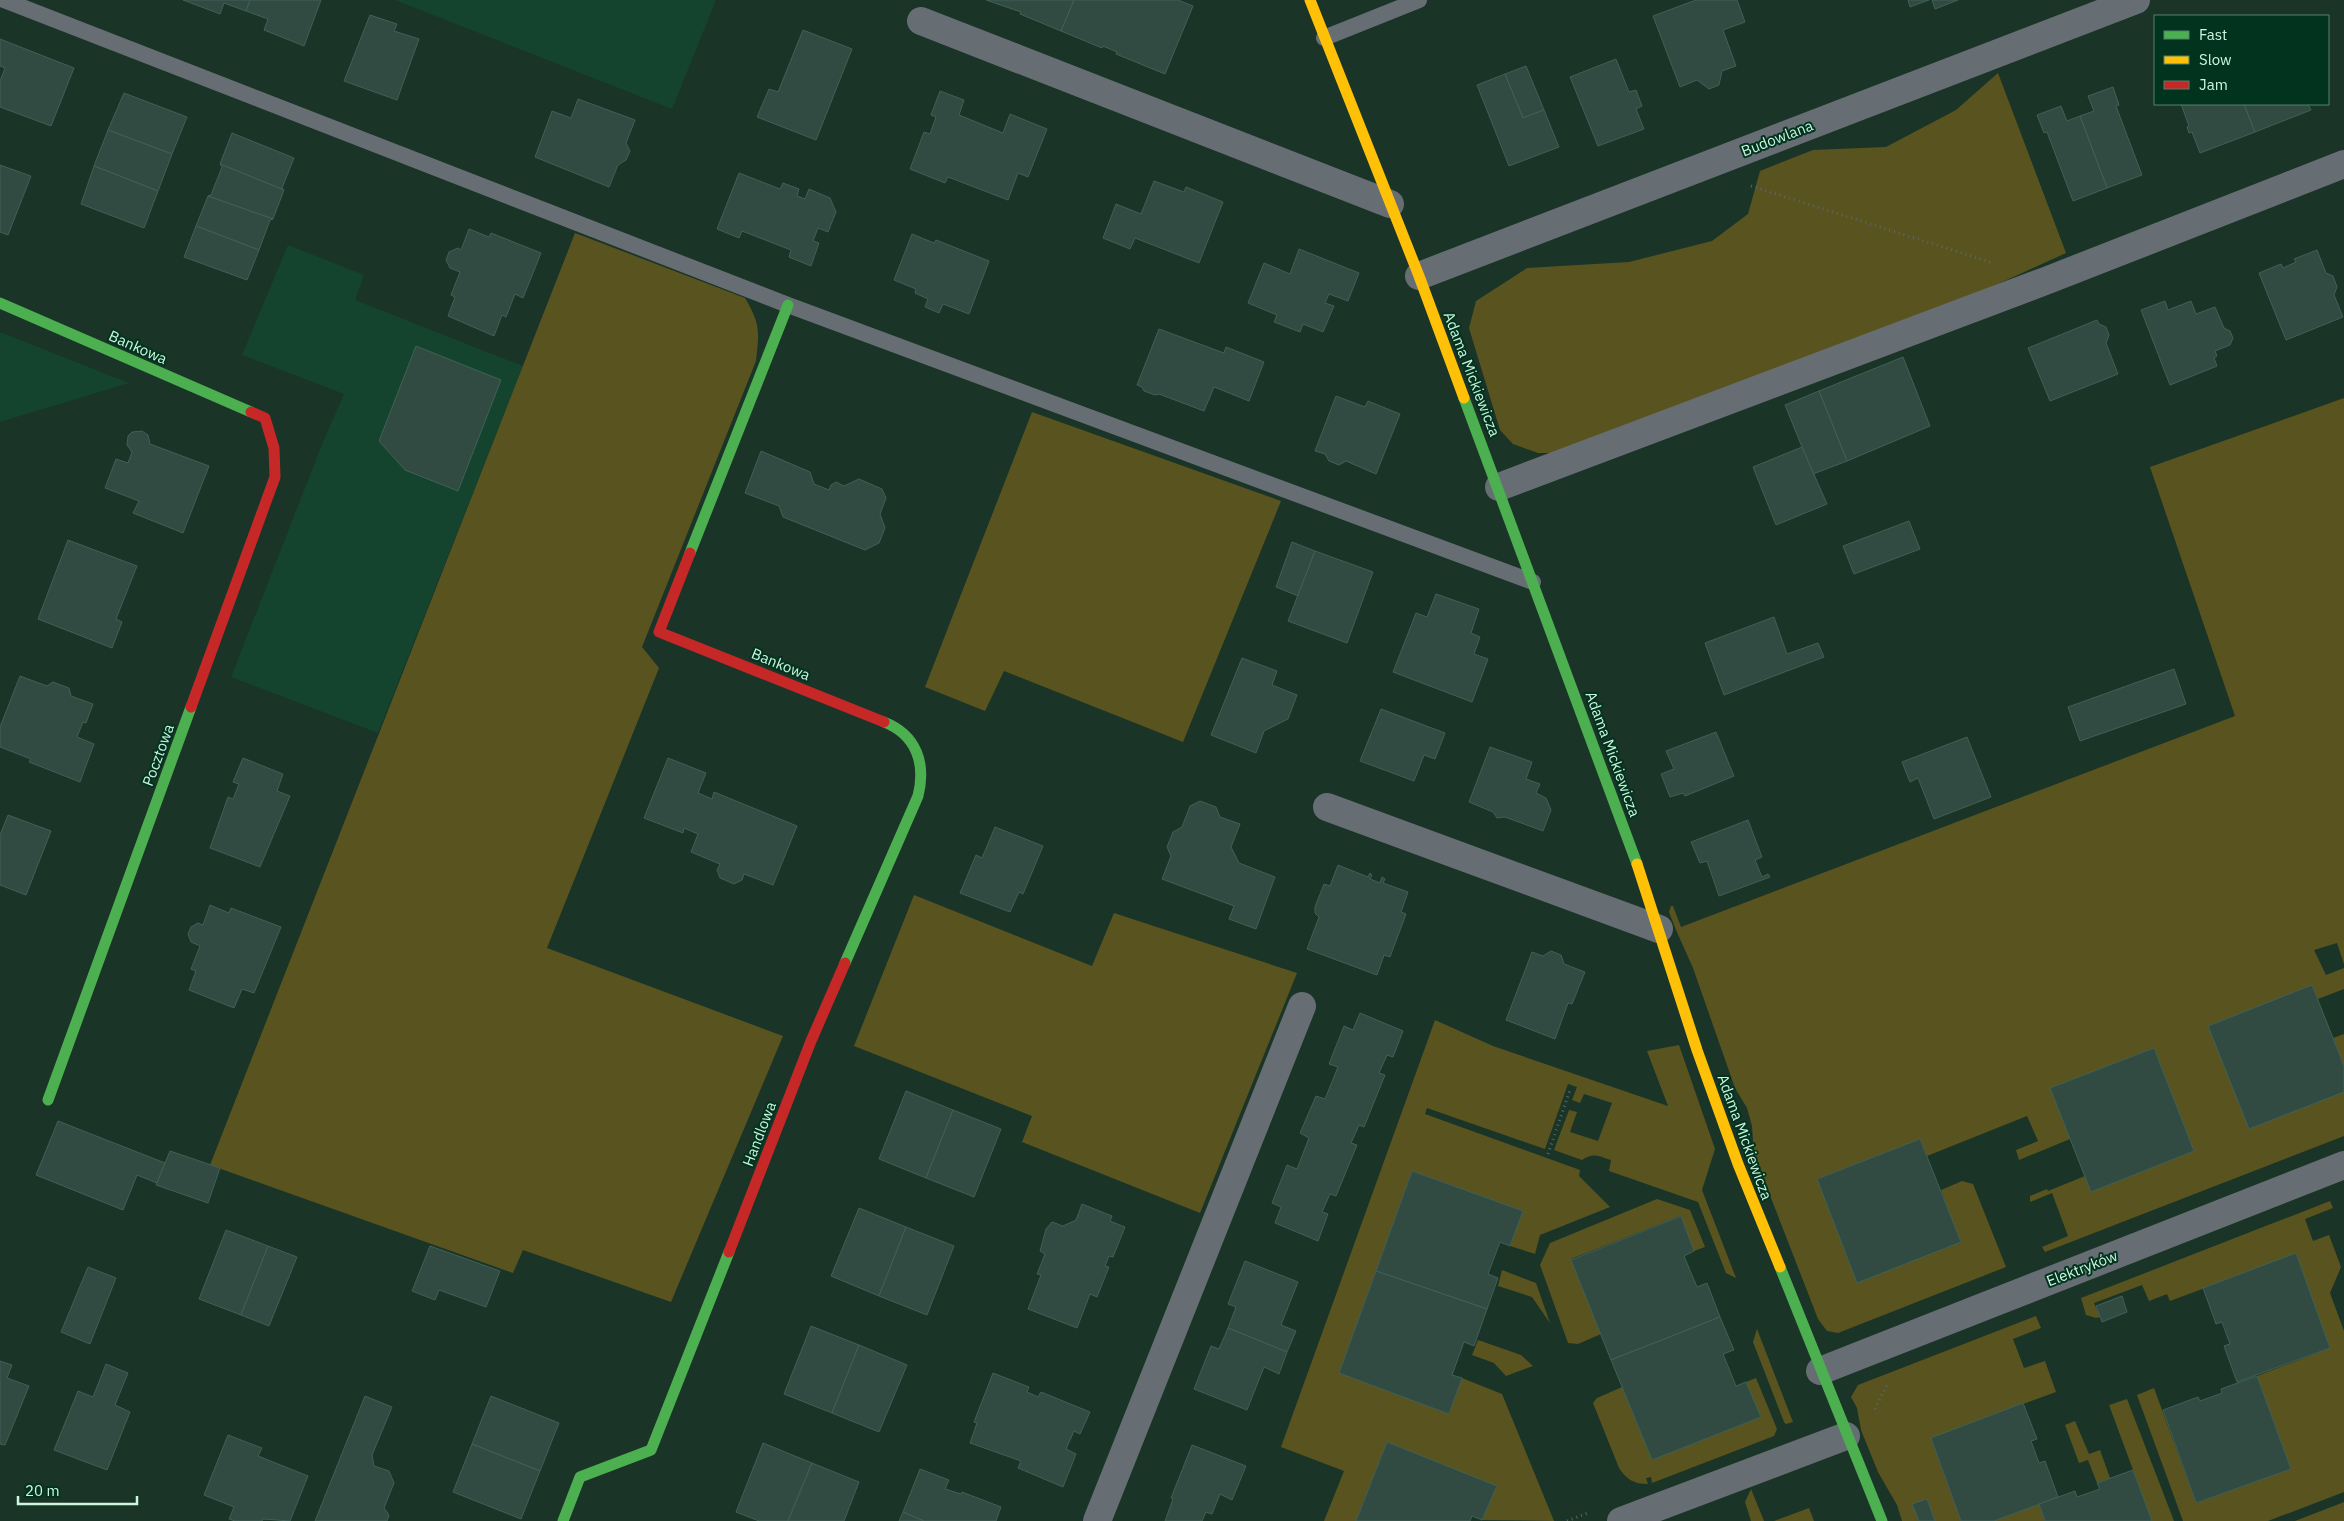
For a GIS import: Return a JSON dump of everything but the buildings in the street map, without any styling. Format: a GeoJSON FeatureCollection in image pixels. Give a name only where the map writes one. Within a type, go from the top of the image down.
{"type":"FeatureCollection","features":[{"type":"Feature","properties":{"kind":"street","name":"Adama Mickiewicza"},"geometry":{"type":"LineString","coordinates":[[1310,0],[1419,276],[1499,487],[1631,846],[1697,1050],[1738,1164],[1846,1436],[1882,1521]]}},
{"type":"Feature","properties":{"kind":"street","name":"Budowlana"},"geometry":{"type":"LineString","coordinates":[[1419,276],[2136,0]]}},
{"type":"Feature","properties":{"kind":"street"},"geometry":{"type":"LineString","coordinates":[[921,21],[1390,204]]}},
{"type":"Feature","properties":{"kind":"street"},"geometry":{"type":"LineString","coordinates":[[1499,487],[2048,280],[2344,164]]}},
{"type":"Feature","properties":{"kind":"street","name":"Bankowa"},"geometry":{"type":"LineString","coordinates":[[0,303],[265,418]]}},
{"type":"Feature","properties":{"kind":"street","name":"Bankowa"},"geometry":{"type":"LineString","coordinates":[[788,305],[659,632],[892,725]]}},
{"type":"Feature","properties":{"kind":"street","name":"Pocztowa"},"geometry":{"type":"LineString","coordinates":[[48,1100],[275,477],[274,448],[265,418]]}},
{"type":"Feature","properties":{"kind":"street","name":"Handlowa"},"geometry":{"type":"LineString","coordinates":[[563,1521],[580,1477],[651,1450],[811,1042],[918,796],[922,768],[914,746],[907,735],[892,725]]}},
{"type":"Feature","properties":{"kind":"street"},"geometry":{"type":"LineString","coordinates":[[1327,807],[1659,929]]}},
{"type":"Feature","properties":{"kind":"street"},"geometry":{"type":"LineString","coordinates":[[1098,1521],[1302,1006]]}},
{"type":"Feature","properties":{"kind":"street","name":"Elektryków"},"geometry":{"type":"LineString","coordinates":[[1820,1371],[2344,1165]]}},
{"type":"Feature","properties":{"kind":"street"},"geometry":{"type":"LineString","coordinates":[[1628,1520],[1846,1436]]}},
{"type":"Feature","properties":{"kind":"lane"},"geometry":{"type":"LineString","coordinates":[[4,0],[788,305],[1533,582]]}},
{"type":"Feature","properties":{"kind":"lane"},"geometry":{"type":"LineString","coordinates":[[1324,38],[1419,0]]}},
{"type":"Feature","properties":{"kind":"path"},"geometry":{"type":"LineString","coordinates":[[1698,169],[2048,280]]}},
{"type":"Feature","properties":{"kind":"path"},"geometry":{"type":"LineString","coordinates":[[1548,1154],[1570,1090]]}},
{"type":"Feature","properties":{"kind":"shaded area"},"geometry":{"type":"Polygon","coordinates":[[[395,0],[716,0],[672,109],[395,0]]]}},
{"type":"Feature","properties":{"kind":"shaded area"},"geometry":{"type":"Polygon","coordinates":[[[1998,73],[2066,253],[1987,289],[1566,453],[1538,453],[1513,444],[1500,430],[1469,328],[1476,301],[1527,268],[1629,262],[1712,241],[1748,214],[1760,171],[1813,150],[1886,147],[1956,110],[1998,73]]]}},
{"type":"Feature","properties":{"kind":"shaded area"},"geometry":{"type":"Polygon","coordinates":[[[575,233],[745,298],[754,315],[758,329],[756,361],[642,647],[659,668],[547,948],[783,1036],[671,1302],[523,1250],[513,1273],[210,1165],[575,233]]]}},
{"type":"Feature","properties":{"kind":"shaded area"},"geometry":{"type":"Polygon","coordinates":[[[288,245],[364,275],[355,300],[523,366],[378,733],[231,677],[323,442],[344,394],[242,355],[288,245]]]}},
{"type":"Feature","properties":{"kind":"shaded area"},"geometry":{"type":"Polygon","coordinates":[[[0,332],[129,383],[0,422],[0,332]]]}},
{"type":"Feature","properties":{"kind":"shaded area"},"geometry":{"type":"Polygon","coordinates":[[[2344,398],[2344,964],[2337,943],[2314,950],[2326,975],[2344,968],[2344,989],[2318,999],[2312,985],[2344,1092],[2344,1136],[2045,1252],[2042,1247],[2068,1236],[2052,1193],[2030,1202],[2030,1196],[2085,1176],[2091,1191],[2194,1151],[2154,1048],[2051,1088],[2070,1139],[2019,1160],[2016,1150],[2038,1141],[2027,1116],[1927,1156],[1920,1139],[1817,1179],[1960,1242],[1941,1190],[1962,1181],[1973,1184],[2006,1267],[1838,1333],[1827,1331],[1818,1319],[1754,1154],[1752,1126],[1747,1108],[1735,1088],[1693,968],[1669,912],[1671,906],[1673,906],[1681,927],[2235,716],[2150,467],[2344,398]]]}},
{"type":"Feature","properties":{"kind":"shaded area"},"geometry":{"type":"Polygon","coordinates":[[[1032,412],[1281,501],[1183,742],[1004,671],[985,711],[925,687],[1032,412]]]}},
{"type":"Feature","properties":{"kind":"shaded area"},"geometry":{"type":"Polygon","coordinates":[[[914,895],[1092,966],[1114,913],[1297,973],[1200,1213],[1022,1142],[1032,1116],[854,1046],[914,895]]]}},
{"type":"Feature","properties":{"kind":"shaded area"},"geometry":{"type":"Polygon","coordinates":[[[1435,1020],[1493,1046],[1668,1106],[1647,1051],[1679,1045],[1715,1149],[1702,1190],[1736,1278],[1726,1273],[1698,1202],[1609,1171],[1611,1160],[1593,1155],[1582,1160],[1554,1150],[1569,1110],[1577,1112],[1570,1132],[1598,1141],[1612,1103],[1584,1094],[1580,1103],[1572,1100],[1577,1087],[1568,1084],[1545,1149],[1427,1108],[1425,1114],[1580,1170],[1579,1176],[1610,1207],[1540,1235],[1535,1254],[1510,1246],[1523,1211],[1412,1171],[1339,1373],[1449,1414],[1462,1378],[1502,1394],[1554,1521],[1482,1520],[1496,1486],[1387,1442],[1356,1521],[1324,1521],[1344,1471],[1281,1447],[1435,1020]]]}},
{"type":"Feature","properties":{"kind":"shaded area"},"geometry":{"type":"Polygon","coordinates":[[[2344,1034],[2344,1066],[2333,1038],[2344,1034]]]}},
{"type":"Feature","properties":{"kind":"shaded area"},"geometry":{"type":"Polygon","coordinates":[[[1657,1199],[1690,1210],[1705,1247],[1694,1251],[1680,1216],[1571,1259],[1601,1334],[1578,1344],[1568,1343],[1540,1265],[1550,1243],[1657,1199]]]}},
{"type":"Feature","properties":{"kind":"shaded area"},"geometry":{"type":"Polygon","coordinates":[[[2330,1201],[2333,1208],[2305,1219],[2313,1241],[2329,1235],[2341,1267],[2330,1293],[2344,1331],[2344,1492],[2268,1521],[2183,1521],[2137,1395],[2154,1388],[2196,1503],[2291,1469],[2257,1376],[2330,1348],[2296,1254],[2170,1301],[2167,1294],[2149,1301],[2142,1285],[2094,1303],[2100,1317],[2096,1318],[2086,1315],[2081,1298],[2330,1201]]]}},
{"type":"Feature","properties":{"kind":"shaded area"},"geometry":{"type":"Polygon","coordinates":[[[1502,1270],[1536,1283],[1550,1323],[1532,1297],[1498,1286],[1502,1270]]]}},
{"type":"Feature","properties":{"kind":"shaded area"},"geometry":{"type":"Polygon","coordinates":[[[2036,1316],[2041,1328],[2013,1339],[2024,1368],[2045,1361],[2056,1392],[1931,1438],[1961,1521],[1902,1521],[1897,1505],[1878,1472],[1861,1430],[1857,1408],[1851,1397],[1858,1385],[2036,1316]]]}},
{"type":"Feature","properties":{"kind":"shaded area"},"geometry":{"type":"Polygon","coordinates":[[[1757,1329],[1793,1422],[1786,1424],[1784,1422],[1753,1342],[1757,1329]]]}},
{"type":"Feature","properties":{"kind":"shaded area"},"geometry":{"type":"Polygon","coordinates":[[[1478,1340],[1521,1355],[1533,1366],[1506,1376],[1494,1363],[1472,1355],[1478,1340]]]}},
{"type":"Feature","properties":{"kind":"shaded area"},"geometry":{"type":"Polygon","coordinates":[[[1756,1378],[1777,1429],[1774,1436],[1652,1483],[1651,1477],[1646,1478],[1648,1484],[1631,1480],[1619,1468],[1593,1403],[1597,1398],[1622,1387],[1652,1460],[1760,1417],[1746,1382],[1756,1378]]]}},
{"type":"Feature","properties":{"kind":"shaded area"},"geometry":{"type":"Polygon","coordinates":[[[2127,1399],[2174,1521],[2152,1521],[2109,1405],[2127,1399]]]}},
{"type":"Feature","properties":{"kind":"shaded area"},"geometry":{"type":"Polygon","coordinates":[[[2075,1421],[2089,1454],[2100,1450],[2110,1478],[2097,1483],[2088,1460],[2079,1463],[2065,1425],[2075,1421]]]}},
{"type":"Feature","properties":{"kind":"shaded area"},"geometry":{"type":"Polygon","coordinates":[[[1751,1489],[1764,1521],[1751,1521],[1745,1502],[1751,1489]]]}},
{"type":"Feature","properties":{"kind":"shaded area"},"geometry":{"type":"Polygon","coordinates":[[[2344,1502],[2344,1521],[2295,1521],[2344,1502]]]}},
{"type":"Feature","properties":{"kind":"shaded area"},"geometry":{"type":"Polygon","coordinates":[[[2039,1504],[2045,1521],[1994,1521],[2039,1504]]]}},
{"type":"Feature","properties":{"kind":"shaded area"},"geometry":{"type":"Polygon","coordinates":[[[1809,1508],[1814,1521],[1774,1521],[1809,1508]]]}},
{"type":"Feature","properties":{"kind":"traffic: fast"},"geometry":{"type":"LineString","coordinates":[[0,303],[251,412]]}},
{"type":"Feature","properties":{"kind":"traffic: fast"},"geometry":{"type":"LineString","coordinates":[[690,553],[788,305]]}},
{"type":"Feature","properties":{"kind":"traffic: fast"},"geometry":{"type":"LineString","coordinates":[[1464,398],[1637,864]]}},
{"type":"Feature","properties":{"kind":"traffic: fast"},"geometry":{"type":"LineString","coordinates":[[48,1100],[191,707]]}},
{"type":"Feature","properties":{"kind":"traffic: fast"},"geometry":{"type":"LineString","coordinates":[[845,963],[918,796],[920,784],[919,762],[911,743],[904,735],[884,722]]}},
{"type":"Feature","properties":{"kind":"traffic: fast"},"geometry":{"type":"LineString","coordinates":[[563,1521],[580,1477],[651,1450],[729,1252]]}},
{"type":"Feature","properties":{"kind":"traffic: fast"},"geometry":{"type":"LineString","coordinates":[[1780,1267],[1882,1521]]}},
{"type":"Feature","properties":{"kind":"traffic: slow"},"geometry":{"type":"LineString","coordinates":[[1310,0],[1419,276],[1464,398]]}},
{"type":"Feature","properties":{"kind":"traffic: slow"},"geometry":{"type":"LineString","coordinates":[[1637,864],[1697,1050],[1738,1164],[1780,1267]]}},
{"type":"Feature","properties":{"kind":"traffic: jam"},"geometry":{"type":"LineString","coordinates":[[191,707],[275,477],[274,448],[265,418],[251,412]]}},
{"type":"Feature","properties":{"kind":"traffic: jam"},"geometry":{"type":"LineString","coordinates":[[690,553],[659,632],[884,722]]}},
{"type":"Feature","properties":{"kind":"traffic: jam"},"geometry":{"type":"LineString","coordinates":[[729,1252],[811,1041],[845,963]]}}]}
